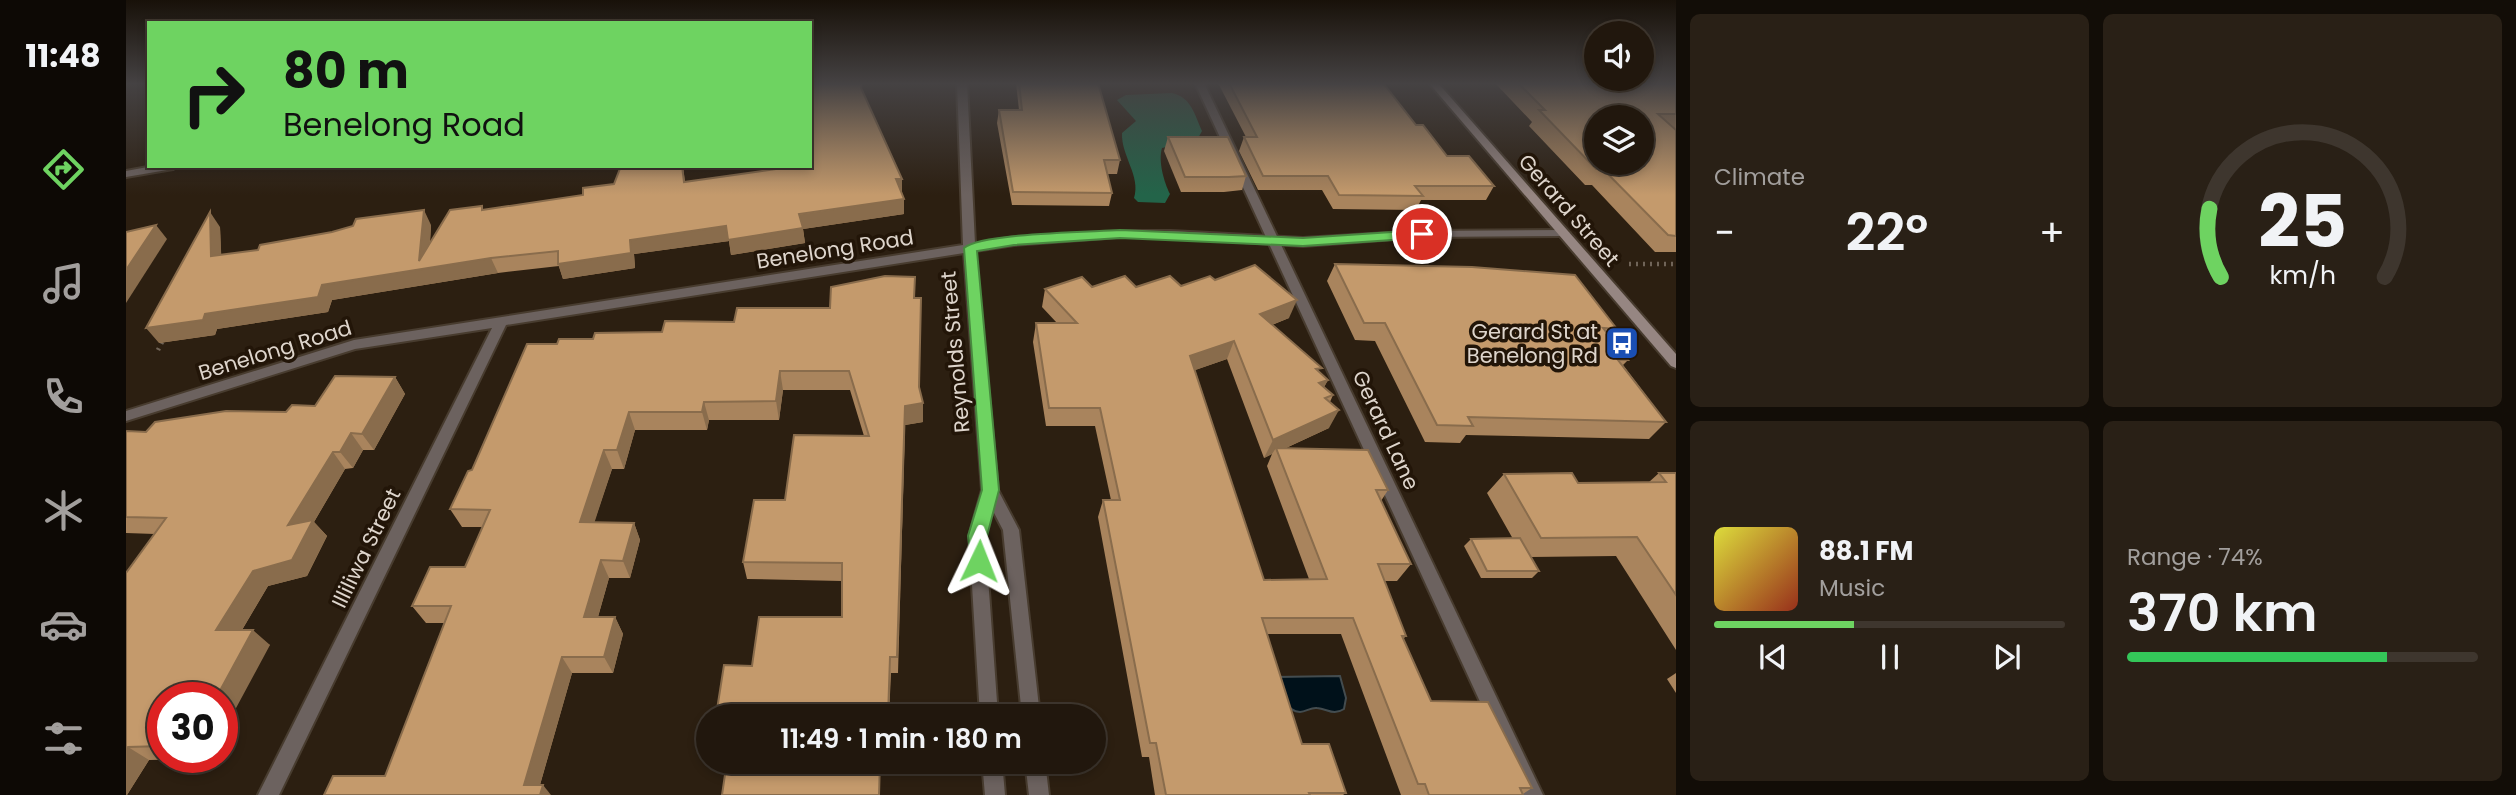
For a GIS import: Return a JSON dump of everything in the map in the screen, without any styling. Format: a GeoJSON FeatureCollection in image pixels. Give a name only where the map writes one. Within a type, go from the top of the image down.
{"type":"FeatureCollection","features":[{"type":"Feature","properties":{"kind":"main road","name":"Gerard Street"},"geometry":{"type":"LineString","coordinates":[[1465,120],[1676,363]]}},
{"type":"Feature","properties":{"kind":"street","name":"Reynolds Street"},"geometry":{"type":"LineString","coordinates":[[964,120],[970,248],[990,490],[977,536],[988,704]]}},
{"type":"Feature","properties":{"kind":"street","name":"Gerard Lane"},"geometry":{"type":"LineString","coordinates":[[1217,120],[1533,795]]}},
{"type":"Feature","properties":{"kind":"street"},"geometry":{"type":"LineString","coordinates":[[126,174],[161,168]]}},
{"type":"Feature","properties":{"kind":"street","name":"Benelong Road"},"geometry":{"type":"LineString","coordinates":[[126,416],[354,345],[1014,241],[1120,234],[1303,242],[1422,234],[1564,233]]}},
{"type":"Feature","properties":{"kind":"street","name":"Illiliwa Street"},"geometry":{"type":"LineString","coordinates":[[268,795],[502,321]]}},
{"type":"Feature","properties":{"kind":"street","name":"Reynolds Street"},"geometry":{"type":"LineString","coordinates":[[990,490],[1011,530],[1030,704]]}},
{"type":"Feature","properties":{"kind":"street"},"geometry":{"type":"LineString","coordinates":[[993,774],[995,795]]}},
{"type":"Feature","properties":{"kind":"street"},"geometry":{"type":"LineString","coordinates":[[1037,774],[1039,795]]}},
{"type":"Feature","properties":{"kind":"path"},"geometry":{"type":"LineString","coordinates":[[1629,264],[1676,264]]}},
{"type":"Feature","properties":{"kind":"path"},"geometry":{"type":"LineString","coordinates":[[158,350],[170,326]]}},
{"type":"Feature","properties":{"kind":"green space"},"geometry":{"type":"Polygon","coordinates":[[[1197,120],[1202,131],[1197,140],[1162,148],[1162,171],[1170,194],[1165,203],[1138,202],[1134,198],[1135,182],[1124,150],[1122,133],[1136,121],[1197,120]]]}},
{"type":"Feature","properties":{"kind":"water"},"geometry":{"type":"Polygon","coordinates":[[[1340,676],[1346,698],[1344,709],[1334,712],[1315,708],[1302,712],[1294,711],[1283,699],[1275,677],[1340,676]]]}},
{"type":"Feature","properties":{"kind":"building"},"geometry":{"type":"Polygon","coordinates":[[[812,120],[875,120],[902,179],[896,179],[904,199],[799,214],[803,228],[728,240],[726,226],[630,240],[631,253],[558,264],[558,251],[491,258],[322,285],[318,297],[205,314],[203,320],[146,328],[210,212],[211,256],[258,250],[260,245],[332,232],[353,226],[356,219],[424,210],[419,261],[450,210],[482,206],[482,210],[583,195],[583,188],[614,184],[620,168],[682,168],[684,182],[784,168],[812,168],[812,120]]]}},
{"type":"Feature","properties":{"kind":"building"},"geometry":{"type":"Polygon","coordinates":[[[1001,120],[1109,120],[1120,160],[1104,160],[1112,193],[1013,192],[1001,120]]]}},
{"type":"Feature","properties":{"kind":"building"},"geometry":{"type":"Polygon","coordinates":[[[1248,120],[1412,120],[1416,125],[1423,125],[1447,156],[1469,156],[1494,186],[1415,186],[1423,196],[1339,195],[1328,176],[1263,176],[1244,137],[1257,137],[1248,120]]]}},
{"type":"Feature","properties":{"kind":"building"},"geometry":{"type":"Polygon","coordinates":[[[1549,120],[1584,120],[1584,157],[1549,120]]]}},
{"type":"Feature","properties":{"kind":"building"},"geometry":{"type":"Polygon","coordinates":[[[1654,120],[1665,120],[1676,130],[1676,236],[1668,235],[1609,175],[1654,175],[1654,120]]]}},
{"type":"Feature","properties":{"kind":"building"},"geometry":{"type":"Polygon","coordinates":[[[1168,137],[1228,137],[1246,176],[1185,177],[1168,137]]]}},
{"type":"Feature","properties":{"kind":"building"},"geometry":{"type":"Polygon","coordinates":[[[156,225],[126,270],[126,232],[156,225]]]}},
{"type":"Feature","properties":{"kind":"building"},"geometry":{"type":"Polygon","coordinates":[[[1335,264],[1472,267],[1575,275],[1617,329],[1603,328],[1628,360],[1618,360],[1666,422],[1468,417],[1473,426],[1437,425],[1385,323],[1364,323],[1335,264]]]}},
{"type":"Feature","properties":{"kind":"building"},"geometry":{"type":"Polygon","coordinates":[[[1255,265],[1297,300],[1260,314],[1322,368],[1316,369],[1328,380],[1319,383],[1333,395],[1325,398],[1339,410],[1273,440],[1234,341],[1190,356],[1264,580],[1327,579],[1276,448],[1368,450],[1388,490],[1376,490],[1411,564],[1378,564],[1406,636],[1402,636],[1431,701],[1488,702],[1532,788],[1520,788],[1523,795],[1429,795],[1425,784],[1418,784],[1353,618],[1262,618],[1302,744],[1329,744],[1346,793],[1166,795],[1156,743],[1150,743],[1103,500],[1120,500],[1100,408],[1049,408],[1036,323],[1077,323],[1045,289],[1082,277],[1092,287],[1125,276],[1136,287],[1170,276],[1181,286],[1210,276],[1215,280],[1255,265]]]}},
{"type":"Feature","properties":{"kind":"building"},"geometry":{"type":"Polygon","coordinates":[[[885,276],[915,277],[914,298],[921,298],[919,387],[923,403],[905,406],[897,657],[890,657],[888,704],[718,704],[724,665],[752,666],[759,617],[842,617],[842,563],[743,562],[754,500],[785,500],[794,435],[869,436],[849,371],[780,371],[776,401],[704,402],[702,412],[629,412],[617,450],[604,450],[580,522],[634,523],[623,561],[601,560],[584,617],[615,617],[604,657],[562,657],[524,785],[543,785],[540,795],[324,795],[333,776],[385,776],[451,606],[412,606],[430,567],[465,567],[490,510],[450,509],[468,471],[472,470],[527,344],[557,344],[559,339],[593,339],[595,333],[662,332],[665,321],[734,322],[737,308],[830,308],[831,287],[885,276]]]}},
{"type":"Feature","properties":{"kind":"building"},"geometry":{"type":"Polygon","coordinates":[[[335,376],[395,377],[362,434],[351,433],[340,452],[333,452],[288,525],[313,520],[292,560],[253,571],[216,630],[253,630],[225,682],[147,682],[147,746],[126,749],[126,573],[166,518],[126,517],[126,432],[146,432],[155,422],[226,411],[286,412],[292,405],[315,406],[335,376]]]}},
{"type":"Feature","properties":{"kind":"building"},"geometry":{"type":"Polygon","coordinates":[[[1572,473],[1578,483],[1666,482],[1659,473],[1676,473],[1676,595],[1637,537],[1541,538],[1504,474],[1572,473]]]}},
{"type":"Feature","properties":{"kind":"building"},"geometry":{"type":"Polygon","coordinates":[[[1520,538],[1539,571],[1487,571],[1471,539],[1520,538]]]}},
{"type":"Feature","properties":{"kind":"building"},"geometry":{"type":"Polygon","coordinates":[[[725,774],[880,774],[879,795],[722,795],[725,774]]]}},
{"type":"Feature","properties":{"kind":"place","name":"Gerard St at Benelong Rd"},"geometry":{"type":"Point","coordinates":[1622,343]}},
{"type":"Feature","properties":{"kind":"route"},"geometry":{"type":"LineString","coordinates":[[979,561],[977,536],[990,490],[970,248],[1014,241],[1120,234],[1171,234],[1303,242],[1422,234]]}}]}
